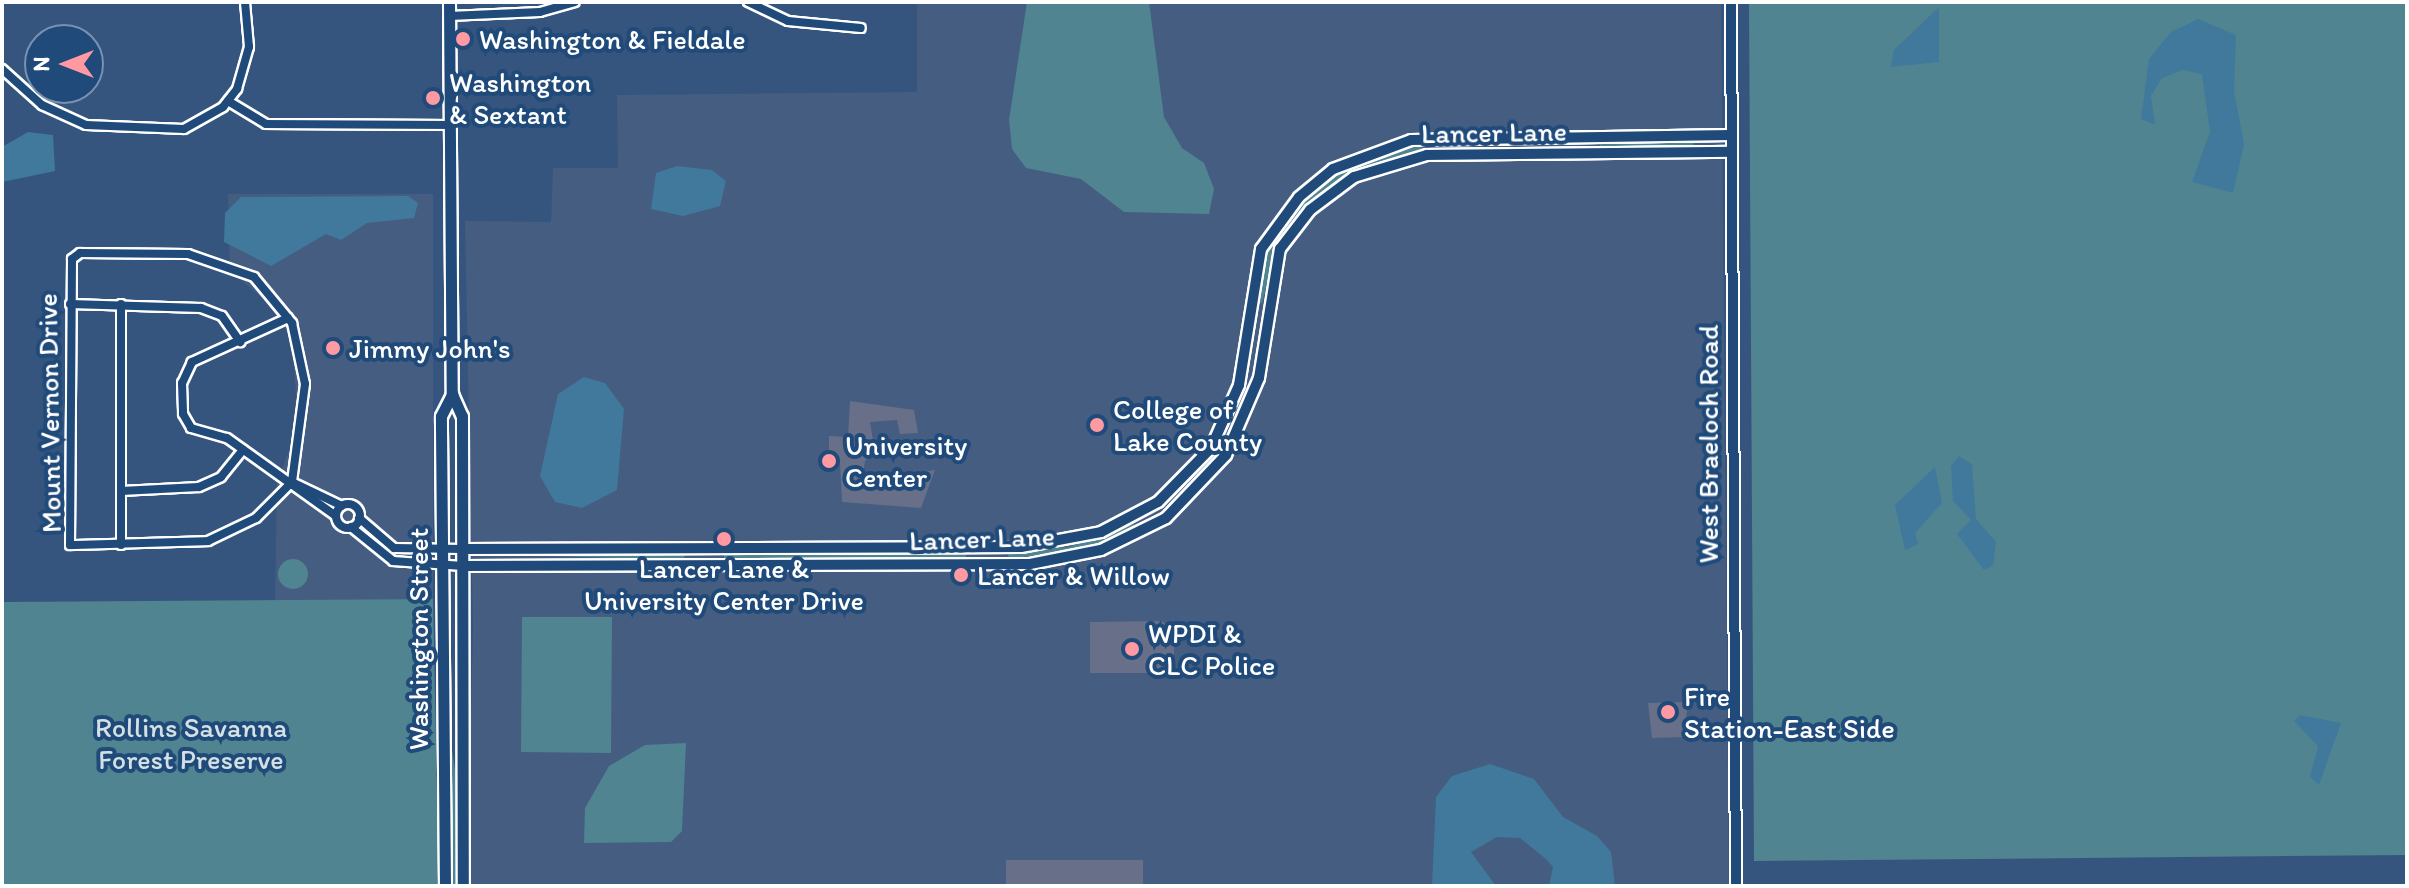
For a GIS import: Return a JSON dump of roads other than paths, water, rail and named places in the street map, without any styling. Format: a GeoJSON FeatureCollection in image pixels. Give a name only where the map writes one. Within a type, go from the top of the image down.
{"type":"FeatureCollection","features":[{"type":"Feature","properties":{"kind":"main road","name":"Washington Street"},"geometry":{"type":"LineString","coordinates":[[449,2],[452,394],[462,416],[463,886]]}},
{"type":"Feature","properties":{"kind":"main road","name":"Washington Street"},"geometry":{"type":"LineString","coordinates":[[445,886],[441,416],[452,394]]}},
{"type":"Feature","properties":{"kind":"street"},"geometry":{"type":"LineString","coordinates":[[2,69],[55,112],[114,130],[184,129],[228,101],[247,61],[245,2]]}},
{"type":"Feature","properties":{"kind":"street"},"geometry":{"type":"LineString","coordinates":[[449,16],[540,12],[575,2]]}},
{"type":"Feature","properties":{"kind":"street"},"geometry":{"type":"LineString","coordinates":[[748,2],[788,21],[861,28]]}},
{"type":"Feature","properties":{"kind":"street","name":"West Braeloch Road"},"geometry":{"type":"LineString","coordinates":[[1731,2],[1736,886]]}},
{"type":"Feature","properties":{"kind":"street"},"geometry":{"type":"LineString","coordinates":[[228,101],[266,124],[449,125]]}},
{"type":"Feature","properties":{"kind":"street","name":"Lancer Lane"},"geometry":{"type":"LineString","coordinates":[[292,482],[342,506],[354,506],[359,518],[394,548],[1021,547],[1101,532],[1158,502],[1211,448],[1239,385],[1261,249],[1288,209],[1333,169],[1411,140],[1731,135]]}},
{"type":"Feature","properties":{"kind":"street","name":"Lancer Lane"},"geometry":{"type":"LineString","coordinates":[[292,482],[393,561],[441,567],[1030,564],[1101,550],[1166,518],[1226,455],[1259,378],[1280,249],[1310,210],[1354,177],[1427,155],[1731,152]]}},
{"type":"Feature","properties":{"kind":"street","name":"Mount Vernon Drive"},"geometry":{"type":"LineString","coordinates":[[80,253],[188,254],[254,277],[288,318],[305,384],[292,482],[256,518],[223,536],[121,545],[70,545],[70,304],[70,266],[80,253]]}},
{"type":"Feature","properties":{"kind":"street"},"geometry":{"type":"LineString","coordinates":[[70,304],[201,308],[222,316],[240,342]]}},
{"type":"Feature","properties":{"kind":"street"},"geometry":{"type":"LineString","coordinates":[[121,304],[121,545]]}},
{"type":"Feature","properties":{"kind":"street"},"geometry":{"type":"LineString","coordinates":[[288,318],[187,368],[182,403],[191,428],[243,450],[292,482]]}},
{"type":"Feature","properties":{"kind":"street"},"geometry":{"type":"LineString","coordinates":[[121,491],[199,487],[221,477],[243,450]]}},
{"type":"Feature","properties":{"kind":"street"},"geometry":{"type":"LineString","coordinates":[[336,516],[342,506]]}},
{"type":"Feature","properties":{"kind":"street"},"geometry":{"type":"LineString","coordinates":[[351,527],[359,518]]}},
{"type":"Feature","properties":{"kind":"place","name":"Washington & Fieldale"},"geometry":{"type":"Point","coordinates":[463,39]}},
{"type":"Feature","properties":{"kind":"place","name":"Washington & Sextant"},"geometry":{"type":"Point","coordinates":[433,98]}},
{"type":"Feature","properties":{"kind":"place","name":"Jimmy John's"},"geometry":{"type":"Point","coordinates":[333,348]}},
{"type":"Feature","properties":{"kind":"place","name":"College of Lake County"},"geometry":{"type":"Point","coordinates":[1097,425]}},
{"type":"Feature","properties":{"kind":"place","name":"University Center"},"geometry":{"type":"Point","coordinates":[829,461]}},
{"type":"Feature","properties":{"kind":"place","name":"Lancer Lane & University Center Drive"},"geometry":{"type":"Point","coordinates":[724,539]}},
{"type":"Feature","properties":{"kind":"place","name":"Lancer & Willow"},"geometry":{"type":"Point","coordinates":[961,575]}},
{"type":"Feature","properties":{"kind":"place","name":"WPDI & CLC Police"},"geometry":{"type":"Point","coordinates":[1132,649]}},
{"type":"Feature","properties":{"kind":"place","name":"Fire Station-East Side"},"geometry":{"type":"Point","coordinates":[1668,712]}},
{"type":"Feature","properties":{"kind":"park label","name":"Rollins Savanna Forest Preserve"},"geometry":{"type":"Point","coordinates":[191,743]}}]}
